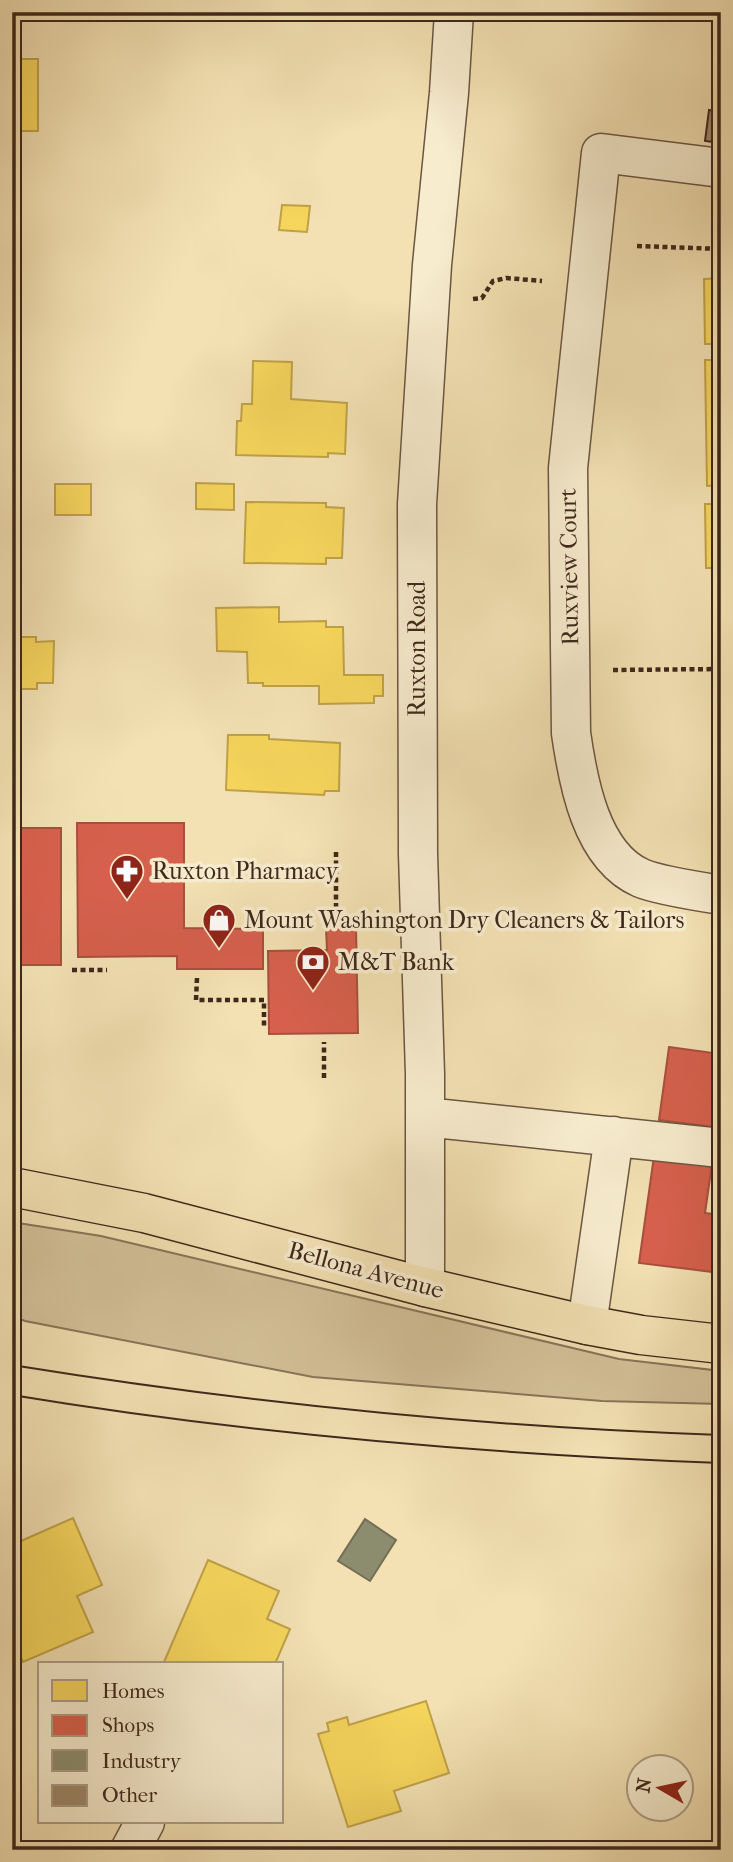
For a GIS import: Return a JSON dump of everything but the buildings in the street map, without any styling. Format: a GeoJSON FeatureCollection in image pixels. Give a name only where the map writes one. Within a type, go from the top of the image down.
{"type":"FeatureCollection","features":[{"type":"Feature","properties":{"kind":"main road","name":"Bellona Avenue"},"geometry":{"type":"LineString","coordinates":[[12,1187],[167,1219],[425,1287],[587,1325],[641,1335],[721,1344]]}},
{"type":"Feature","properties":{"kind":"street","name":"Ruxton Road"},"geometry":{"type":"LineString","coordinates":[[425,1287],[425,1117],[418,854],[417,504],[430,295],[454,12]]}},
{"type":"Feature","properties":{"kind":"street","name":"Ruxview Court"},"geometry":{"type":"LineString","coordinates":[[721,168],[601,153],[568,468],[571,733],[577,777],[600,841],[617,863],[642,879],[721,894]]}},
{"type":"Feature","properties":{"kind":"street"},"geometry":{"type":"LineString","coordinates":[[425,1117],[721,1148]]}},
{"type":"Feature","properties":{"kind":"street"},"geometry":{"type":"LineString","coordinates":[[587,1325],[614,1136]]}},
{"type":"Feature","properties":{"kind":"street"},"geometry":{"type":"LineString","coordinates":[[130,1850],[144,1824]]}},
{"type":"Feature","properties":{"kind":"path"},"geometry":{"type":"LineString","coordinates":[[591,242],[674,249],[721,249]]}},
{"type":"Feature","properties":{"kind":"path"},"geometry":{"type":"LineString","coordinates":[[430,295],[468,300],[482,298],[493,281],[506,278],[586,286]]}},
{"type":"Feature","properties":{"kind":"path"},"geometry":{"type":"LineString","coordinates":[[571,670],[721,669]]}},
{"type":"Feature","properties":{"kind":"path"},"geometry":{"type":"LineString","coordinates":[[336,852],[336,925]]}},
{"type":"Feature","properties":{"kind":"path"},"geometry":{"type":"LineString","coordinates":[[72,970],[107,970]]}},
{"type":"Feature","properties":{"kind":"path"},"geometry":{"type":"LineString","coordinates":[[197,978],[196,1000],[264,1000],[264,1026]]}},
{"type":"Feature","properties":{"kind":"path"},"geometry":{"type":"LineString","coordinates":[[324,1042],[324,1078]]}},
{"type":"Feature","properties":{"kind":"shaded area"},"geometry":{"type":"Polygon","coordinates":[[[12,1224],[101,1236],[619,1359],[721,1371],[721,1404],[602,1401],[313,1377],[25,1321],[12,1316],[12,1224]]]}},
{"type":"Feature","properties":{"kind":"tram line"},"geometry":{"type":"LineString","coordinates":[[12,1365],[188,1391],[365,1411],[543,1426],[721,1435]]}},
{"type":"Feature","properties":{"kind":"tram line"},"geometry":{"type":"LineString","coordinates":[[12,1395],[189,1421],[365,1440],[543,1454],[721,1463]]}},
{"type":"Feature","properties":{"kind":"place","name":"Ruxton Pharmacy"},"geometry":{"type":"Point","coordinates":[127,901]}},
{"type":"Feature","properties":{"kind":"place","name":"Mount Washington Dry Cleaners & Tailors"},"geometry":{"type":"Point","coordinates":[219,950]}},
{"type":"Feature","properties":{"kind":"place","name":"M&T Bank"},"geometry":{"type":"Point","coordinates":[313,992]}}]}
